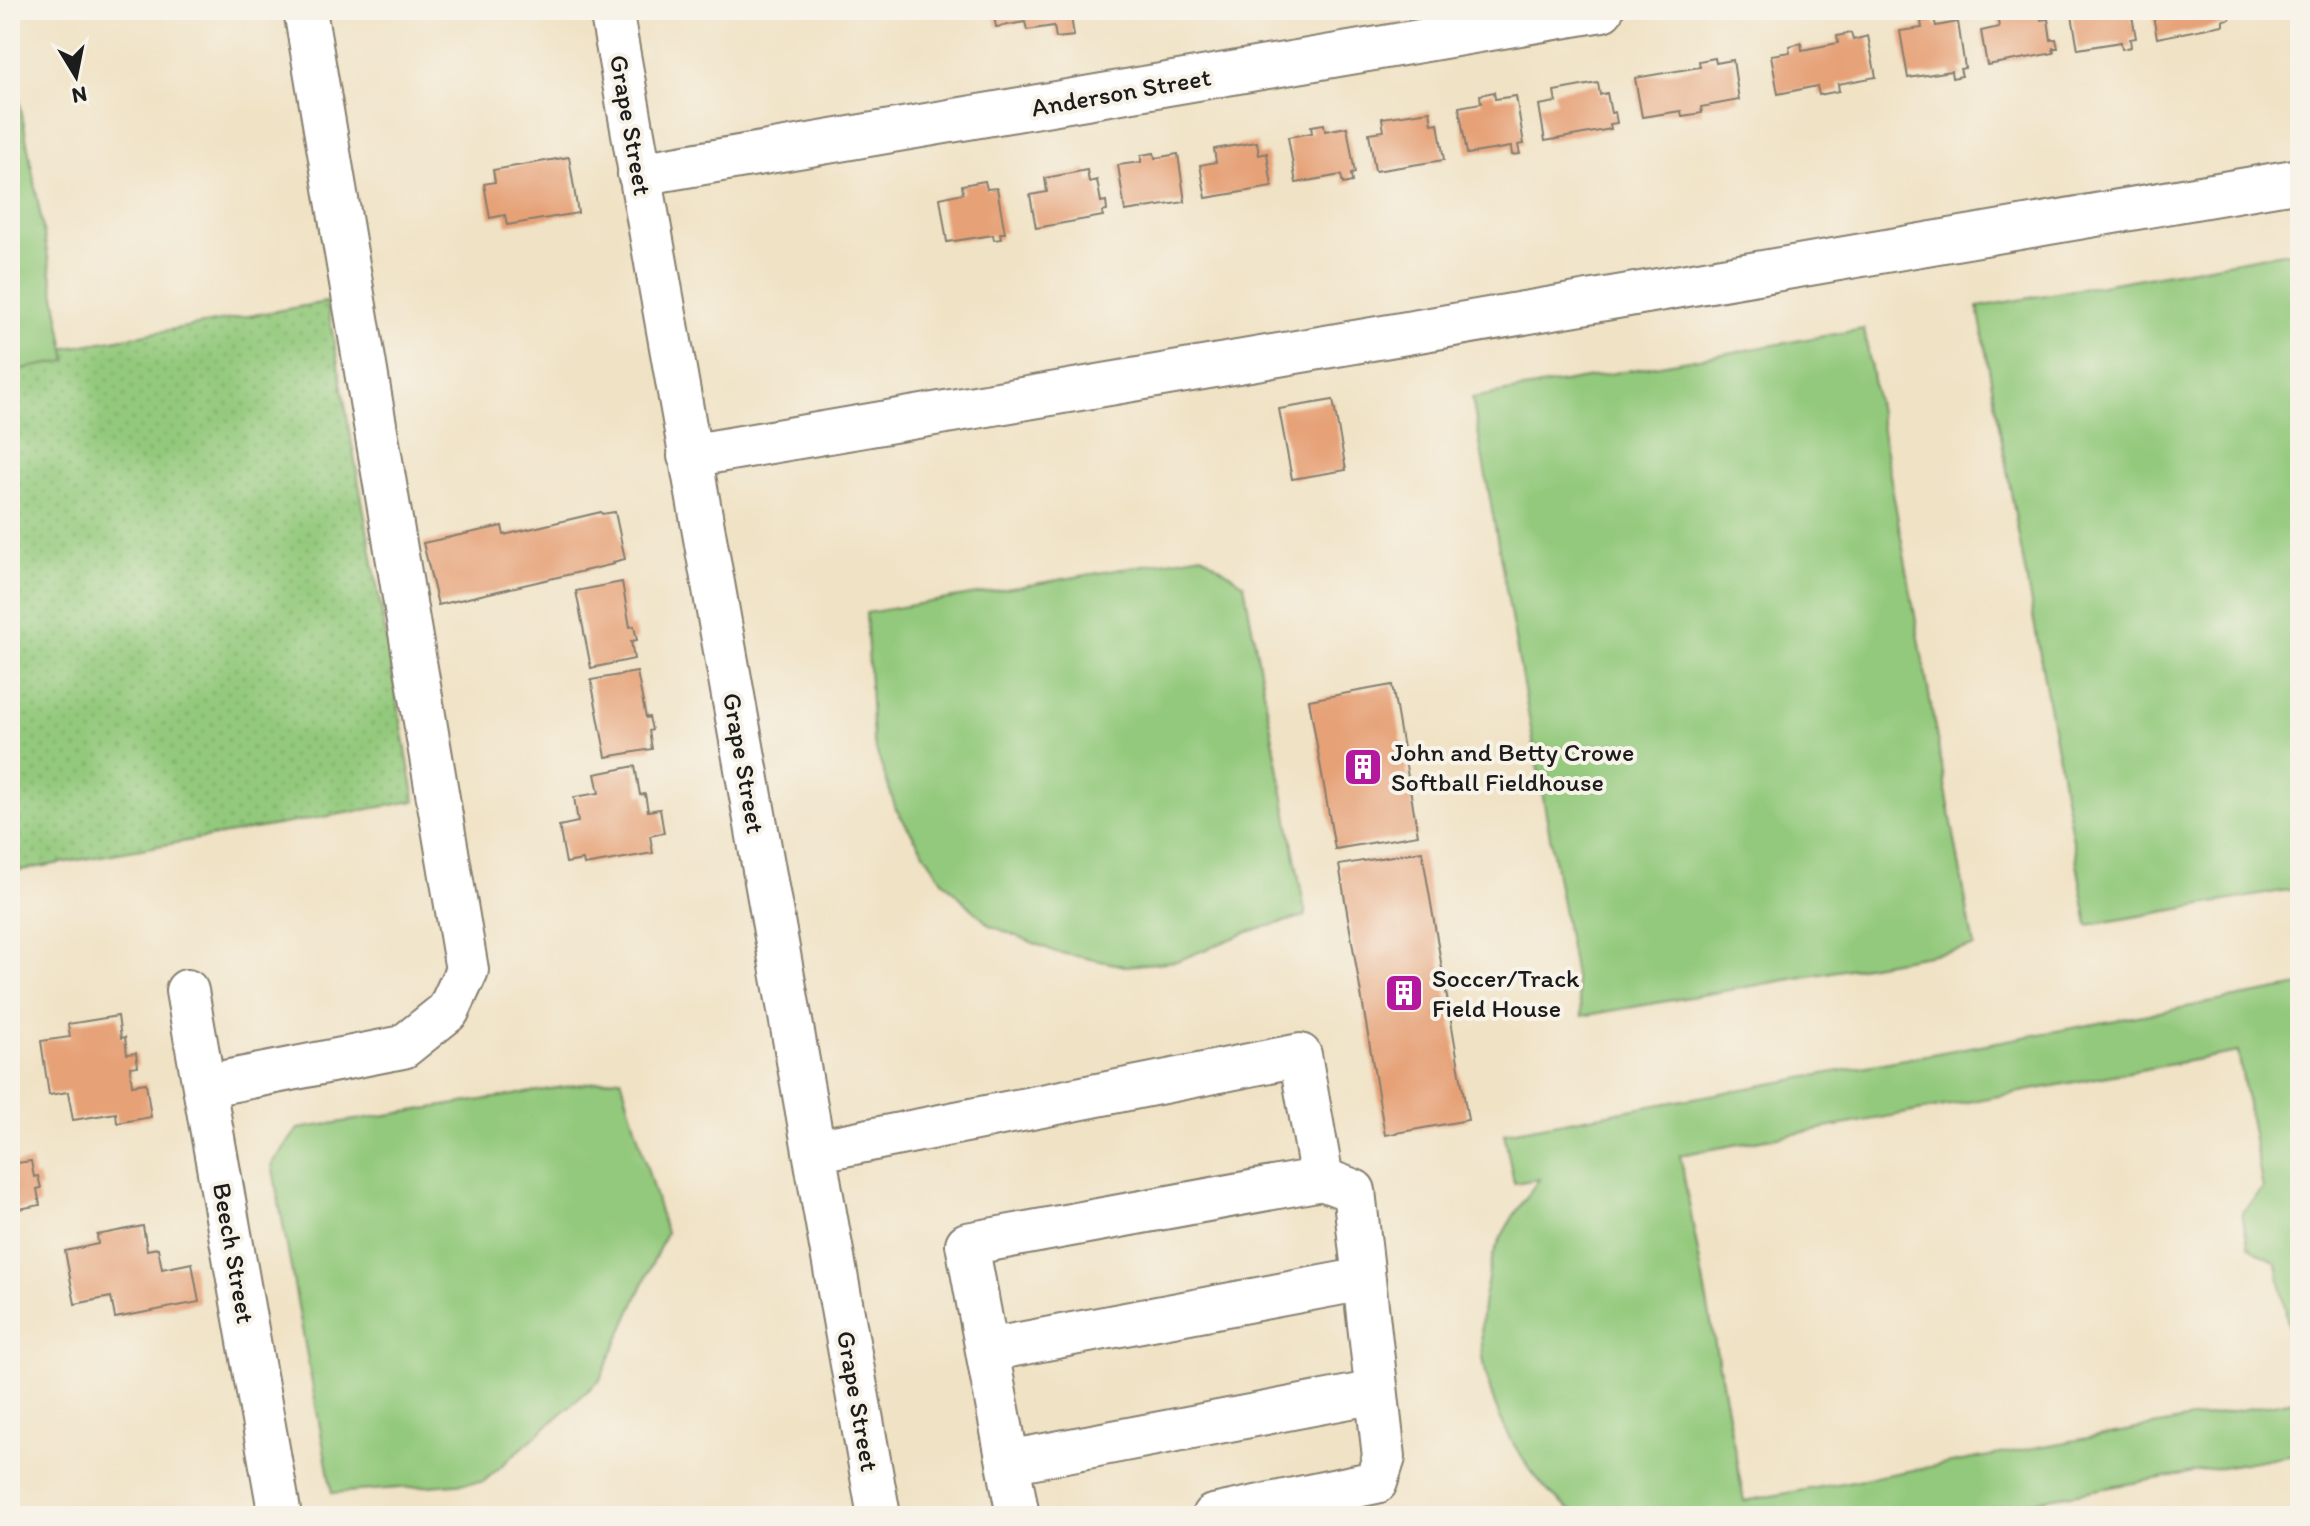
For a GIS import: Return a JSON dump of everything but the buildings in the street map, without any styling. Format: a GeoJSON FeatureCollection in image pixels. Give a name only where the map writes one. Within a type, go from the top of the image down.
{"type":"FeatureCollection","features":[{"type":"Feature","properties":{"kind":"street"},"geometry":{"type":"LineString","coordinates":[[204,1086],[403,1047],[448,1011],[467,970],[305,10]]}},
{"type":"Feature","properties":{"kind":"street","name":"Grape Street"},"geometry":{"type":"LineString","coordinates":[[611,10],[879,1516]]}},
{"type":"Feature","properties":{"kind":"street","name":"Anderson Street"},"geometry":{"type":"LineString","coordinates":[[639,174],[1582,12]]}},
{"type":"Feature","properties":{"kind":"street"},"geometry":{"type":"LineString","coordinates":[[689,456],[2300,180]]}},
{"type":"Feature","properties":{"kind":"street","name":"Beech Street"},"geometry":{"type":"LineString","coordinates":[[187,991],[280,1516]]}},
{"type":"Feature","properties":{"kind":"street"},"geometry":{"type":"LineString","coordinates":[[814,1151],[1300,1055],[1322,1179]]}},
{"type":"Feature","properties":{"kind":"street"},"geometry":{"type":"LineString","coordinates":[[1018,1516],[967,1244],[1322,1179],[1354,1191],[1384,1457],[1376,1482],[1213,1516]]}},
{"type":"Feature","properties":{"kind":"street"},"geometry":{"type":"LineString","coordinates":[[988,1350],[1364,1279]]}},
{"type":"Feature","properties":{"kind":"street"},"geometry":{"type":"LineString","coordinates":[[1008,1462],[1376,1392]]}},
{"type":"Feature","properties":{"kind":"green space"},"geometry":{"type":"Polygon","coordinates":[[[10,48],[67,361],[10,371],[10,48]]]}},
{"type":"Feature","properties":{"kind":"green space"},"geometry":{"type":"Polygon","coordinates":[[[2300,250],[2300,888],[2088,925],[1978,307],[2300,250]]]}},
{"type":"Feature","properties":{"kind":"green space"},"geometry":{"type":"Polygon","coordinates":[[[327,302],[415,801],[10,872],[10,358],[327,302]]]}},
{"type":"Feature","properties":{"kind":"green space"},"geometry":{"type":"Polygon","coordinates":[[[1864,329],[1974,947],[1582,1016],[1472,398],[1864,329]]]}},
{"type":"Feature","properties":{"kind":"green space"},"geometry":{"type":"Polygon","coordinates":[[[1202,555],[1244,584],[1306,916],[1248,932],[1177,961],[1125,966],[1056,952],[989,925],[942,880],[896,809],[873,741],[866,613],[1202,555]]]}},
{"type":"Feature","properties":{"kind":"green space"},"geometry":{"type":"Polygon","coordinates":[[[2300,986],[2300,1390],[2277,1264],[2248,1246],[2242,1212],[2263,1189],[2238,1052],[1680,1155],[1744,1501],[2300,1399],[2300,1453],[1951,1516],[1578,1516],[1545,1488],[1513,1442],[1491,1392],[1482,1339],[1482,1311],[1494,1253],[1539,1179],[1514,1183],[1504,1133],[2300,986]]]}},
{"type":"Feature","properties":{"kind":"green space"},"geometry":{"type":"Polygon","coordinates":[[[621,1078],[666,1233],[600,1380],[483,1482],[332,1493],[272,1164],[298,1129],[621,1078]]]}},
{"type":"Feature","properties":{"kind":"place","name":"John and Betty Crowe Softball Fieldhouse"},"geometry":{"type":"Point","coordinates":[1363,767]}},
{"type":"Feature","properties":{"kind":"place","name":"Soccer/Track Field House"},"geometry":{"type":"Point","coordinates":[1404,993]}}]}
